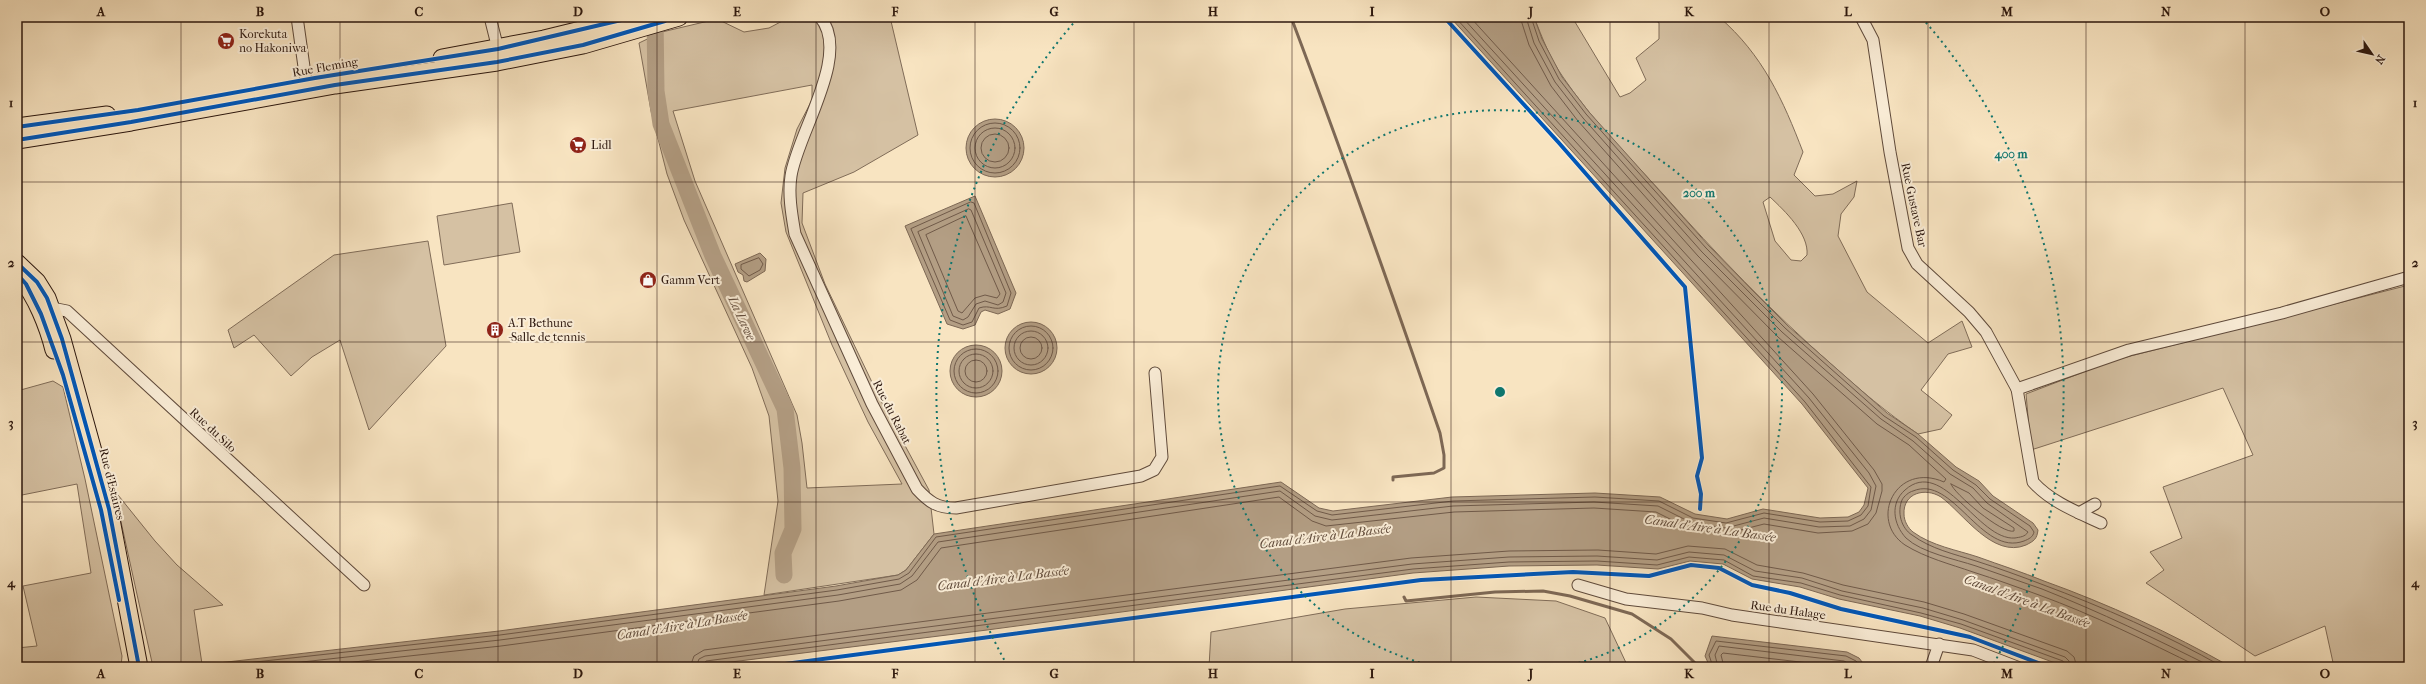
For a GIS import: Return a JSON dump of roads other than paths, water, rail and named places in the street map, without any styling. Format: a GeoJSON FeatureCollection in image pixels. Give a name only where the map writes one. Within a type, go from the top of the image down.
{"type":"FeatureCollection","features":[{"type":"Feature","properties":{"kind":"main road","name":"Rue Fleming"},"geometry":{"type":"LineString","coordinates":[[17,127],[138,110],[498,49],[638,22],[672,19]]}},
{"type":"Feature","properties":{"kind":"main road","name":"Rue Fleming"},"geometry":{"type":"LineString","coordinates":[[17,140],[146,120],[335,85],[497,62],[583,45],[638,22]]}},
{"type":"Feature","properties":{"kind":"main road"},"geometry":{"type":"LineString","coordinates":[[17,263],[37,282],[46,312],[101,510],[132,667]]}},
{"type":"Feature","properties":{"kind":"main road"},"geometry":{"type":"LineString","coordinates":[[22,279],[46,312]]}},
{"type":"Feature","properties":{"kind":"main road","name":"Rue d'Estaires"},"geometry":{"type":"LineString","coordinates":[[46,312],[109,509],[139,667]]}},
{"type":"Feature","properties":{"kind":"street"},"geometry":{"type":"LineString","coordinates":[[297,17],[306,81]]}},
{"type":"Feature","properties":{"kind":"street"},"geometry":{"type":"LineString","coordinates":[[490,17],[498,49]]}},
{"type":"Feature","properties":{"kind":"street","name":"Rue du Rabat"},"geometry":{"type":"LineString","coordinates":[[820,17],[826,30],[831,54],[828,76],[801,138],[790,177],[791,209],[795,234],[872,404],[917,489],[927,500],[940,508],[956,508],[1141,476],[1154,470],[1162,457],[1155,373]]}},
{"type":"Feature","properties":{"kind":"street","name":"Rue Gustave Bar"},"geometry":{"type":"LineString","coordinates":[[1861,17],[1872,40],[1890,152],[1908,248],[1916,264],[1969,312],[1986,332],[2017,389],[2033,482],[2040,490],[2058,502],[2101,523]]}},
{"type":"Feature","properties":{"kind":"street"},"geometry":{"type":"LineString","coordinates":[[2017,389],[2129,350],[2282,313],[2409,277]]}},
{"type":"Feature","properties":{"kind":"street","name":"Rue du Silo"},"geometry":{"type":"LineString","coordinates":[[46,312],[67,311],[364,585]]}},
{"type":"Feature","properties":{"kind":"street"},"geometry":{"type":"LineString","coordinates":[[2080,513],[2095,504]]}},
{"type":"Feature","properties":{"kind":"street","name":"Rue du Halage"},"geometry":{"type":"LineString","coordinates":[[1578,585],[1626,599],[1702,608],[1732,615],[1972,650],[2017,667]]}},
{"type":"Feature","properties":{"kind":"street"},"geometry":{"type":"LineString","coordinates":[[1931,667],[1939,644]]}},
{"type":"Feature","properties":{"kind":"water","name":"Canal d'Aire à La Bassée"},"geometry":{"type":"Polygon","coordinates":[[[1450,17],[1534,17],[1542,39],[1562,77],[1589,112],[1709,246],[1754,292],[1788,326],[1887,413],[1918,434],[1956,467],[1979,481],[1993,496],[2033,523],[2038,530],[2035,539],[2026,545],[2014,548],[2002,546],[1979,532],[1941,497],[1928,492],[1922,492],[1911,497],[1907,501],[1905,507],[1904,517],[1908,526],[1913,532],[1928,541],[1978,557],[2115,609],[2208,654],[2231,667],[2066,667],[1960,628],[1920,616],[1839,599],[1800,587],[1752,579],[1723,564],[1690,561],[1658,569],[1597,565],[1509,566],[1413,573],[987,630],[691,667],[183,667],[499,631],[836,586],[898,575],[906,570],[934,534],[1281,482],[1319,508],[1333,511],[1452,497],[1595,493],[1660,497],[1695,514],[1727,519],[1763,509],[1820,518],[1848,517],[1859,512],[1864,505],[1868,488],[1802,404],[1450,17]]]}},
{"type":"Feature","properties":{"kind":"water"},"geometry":{"type":"Polygon","coordinates":[[[995,119],[1006,121],[1019,132],[1022,137],[1024,148],[1022,159],[1011,172],[1006,175],[995,177],[984,175],[971,164],[968,159],[966,148],[968,137],[979,124],[984,121],[995,119]]]}},
{"type":"Feature","properties":{"kind":"water"},"geometry":{"type":"Polygon","coordinates":[[[975,196],[1016,293],[1010,309],[998,314],[985,310],[981,312],[975,325],[963,329],[947,324],[905,226],[975,196]]]}},
{"type":"Feature","properties":{"kind":"water"},"geometry":{"type":"Polygon","coordinates":[[[760,253],[766,259],[765,271],[747,282],[744,281],[743,275],[738,272],[735,264],[760,253]]]}},
{"type":"Feature","properties":{"kind":"water"},"geometry":{"type":"Polygon","coordinates":[[[1026,322],[1036,322],[1046,326],[1053,333],[1057,343],[1057,353],[1053,363],[1046,370],[1036,374],[1026,374],[1016,370],[1009,363],[1005,353],[1005,343],[1009,333],[1016,326],[1026,322]]]}},
{"type":"Feature","properties":{"kind":"water"},"geometry":{"type":"Polygon","coordinates":[[[971,345],[981,345],[991,349],[998,356],[1002,366],[1002,376],[998,386],[991,393],[981,397],[971,397],[961,393],[954,386],[950,376],[950,366],[954,356],[961,349],[971,345]]]}},
{"type":"Feature","properties":{"kind":"water"},"geometry":{"type":"Polygon","coordinates":[[[1712,636],[1847,652],[1859,658],[1866,667],[1710,667],[1705,656],[1712,636]]]}},
{"type":"Feature","properties":{"kind":"waterway","name":"La Lawe"},"geometry":{"type":"LineString","coordinates":[[655,17],[656,91],[661,124],[713,256],[785,409],[792,468],[793,529],[783,553],[784,575]]}},
{"type":"Feature","properties":{"kind":"waterway"},"geometry":{"type":"LineString","coordinates":[[1291,17],[1367,224],[1440,433],[1444,455],[1444,468],[1434,473],[1393,477],[1393,480]]}},
{"type":"Feature","properties":{"kind":"waterway"},"geometry":{"type":"LineString","coordinates":[[1404,597],[1406,601],[1495,592],[1543,591],[1570,596],[1632,614],[1671,639],[1699,667]]}},
{"type":"Feature","properties":{"kind":"place","name":"Korekuta no Hakoniwa"},"geometry":{"type":"Point","coordinates":[226,41]}},
{"type":"Feature","properties":{"kind":"place","name":"Lidl"},"geometry":{"type":"Point","coordinates":[578,145]}},
{"type":"Feature","properties":{"kind":"place","name":"Gamm Vert"},"geometry":{"type":"Point","coordinates":[648,280]}},
{"type":"Feature","properties":{"kind":"place","name":"A.T Bethune -Salle de tennis"},"geometry":{"type":"Point","coordinates":[495,330]}}]}
